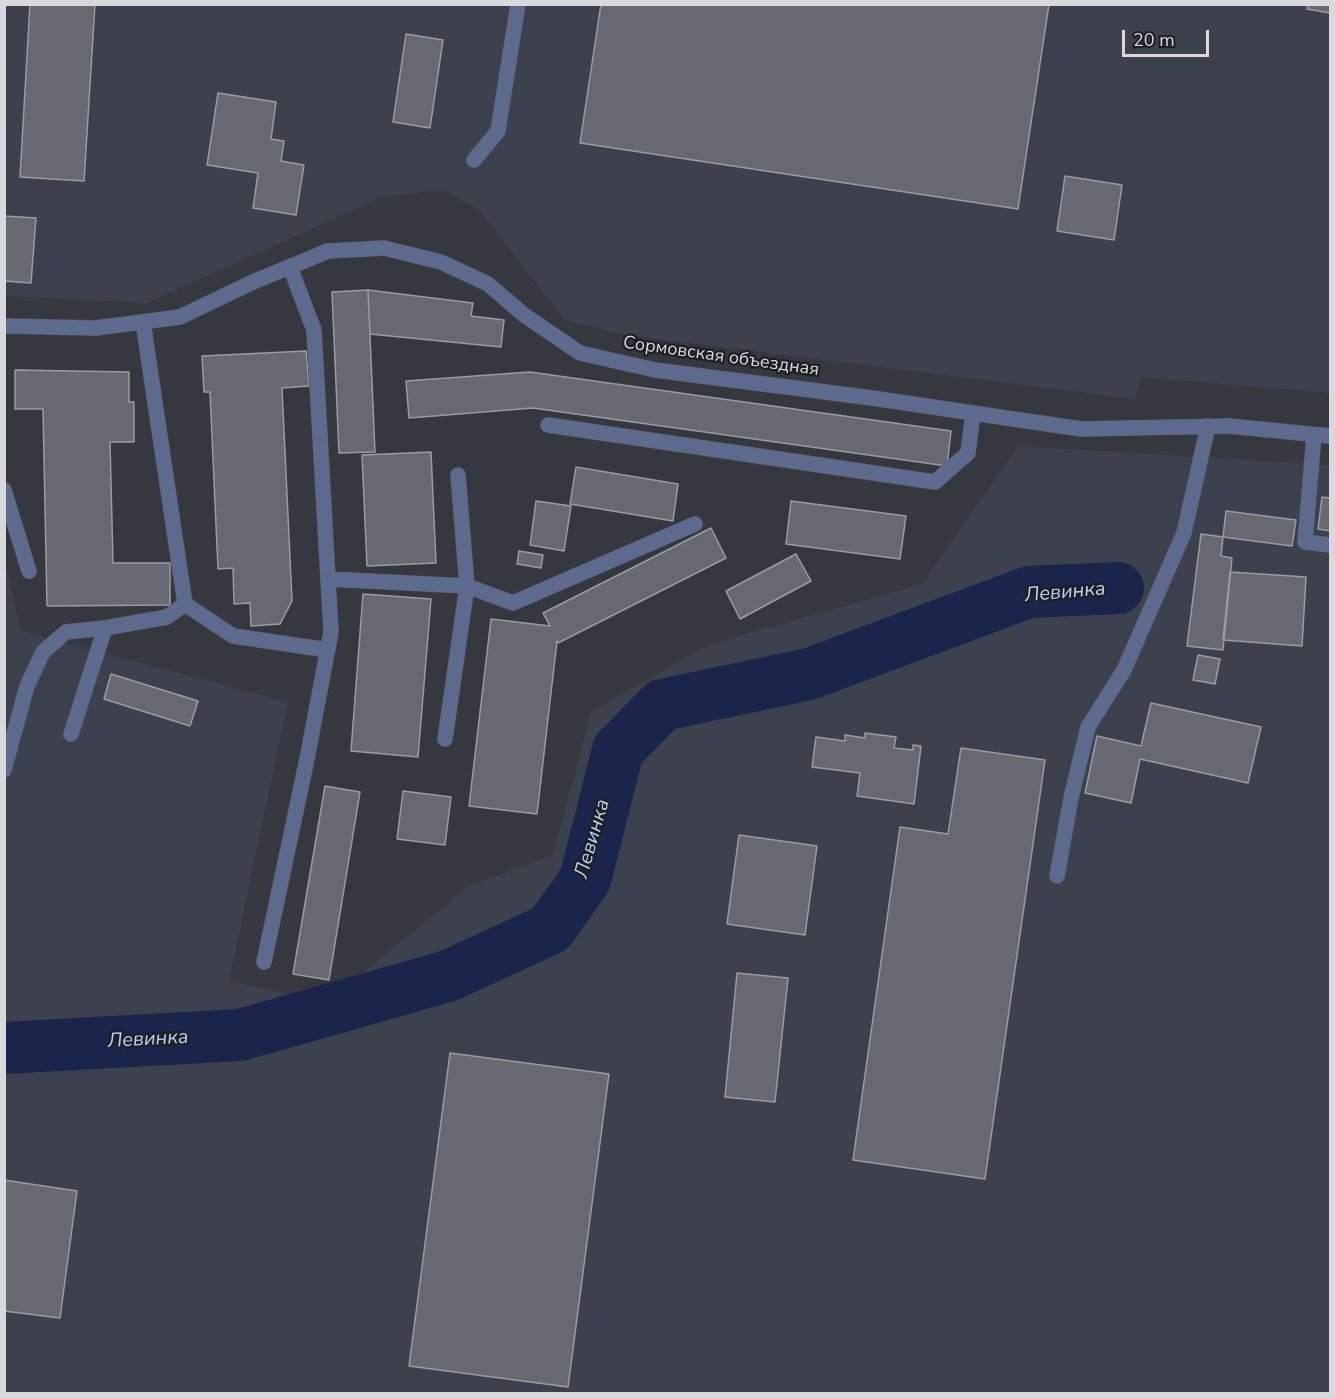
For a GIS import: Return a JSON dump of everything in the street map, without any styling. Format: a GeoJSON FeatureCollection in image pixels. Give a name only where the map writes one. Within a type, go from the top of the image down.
{"type":"FeatureCollection","features":[{"type":"Feature","properties":{"kind":"street"},"geometry":{"type":"LineString","coordinates":[[474,160],[498,131],[518,4]]}},
{"type":"Feature","properties":{"kind":"street","name":"Сормовская объездная"},"geometry":{"type":"LineString","coordinates":[[4,326],[96,328],[180,317],[253,282],[328,251],[384,248],[441,262],[488,284],[524,315],[580,353],[655,370],[872,398],[1081,429],[1228,426],[1330,436]]}},
{"type":"Feature","properties":{"kind":"street"},"geometry":{"type":"LineString","coordinates":[[264,962],[331,632],[314,330],[290,267]]}},
{"type":"Feature","properties":{"kind":"street"},"geometry":{"type":"LineString","coordinates":[[143,322],[185,604],[233,636],[328,650]]}},
{"type":"Feature","properties":{"kind":"street"},"geometry":{"type":"LineString","coordinates":[[548,425],[935,482],[968,453],[973,413]]}},
{"type":"Feature","properties":{"kind":"street"},"geometry":{"type":"LineString","coordinates":[[1057,876],[1071,798],[1088,727],[1124,670],[1185,533],[1208,426]]}},
{"type":"Feature","properties":{"kind":"street"},"geometry":{"type":"LineString","coordinates":[[1314,435],[1305,542],[1330,545]]}},
{"type":"Feature","properties":{"kind":"street"},"geometry":{"type":"LineString","coordinates":[[445,739],[467,586],[458,475]]}},
{"type":"Feature","properties":{"kind":"street"},"geometry":{"type":"LineString","coordinates":[[4,490],[29,571]]}},
{"type":"Feature","properties":{"kind":"street"},"geometry":{"type":"LineString","coordinates":[[328,579],[467,586],[513,603],[695,524]]}},
{"type":"Feature","properties":{"kind":"street"},"geometry":{"type":"LineString","coordinates":[[4,770],[27,686],[43,652],[66,632],[167,617],[185,604]]}},
{"type":"Feature","properties":{"kind":"street"},"geometry":{"type":"LineString","coordinates":[[71,734],[105,628]]}},
{"type":"Feature","properties":{"kind":"shaded area"},"geometry":{"type":"Polygon","coordinates":[[[5,5],[1330,5],[1330,393],[1141,377],[1135,399],[625,335],[565,320],[479,210],[444,190],[382,197],[147,303],[5,296],[5,5]]]}},
{"type":"Feature","properties":{"kind":"shaded area"},"geometry":{"type":"Polygon","coordinates":[[[1018,446],[1330,465],[1330,1393],[5,1393],[4,556],[21,631],[288,702],[229,981],[327,1002],[469,886],[553,855],[591,712],[710,644],[922,584],[1018,446]]]}},
{"type":"Feature","properties":{"kind":"building"},"geometry":{"type":"Polygon","coordinates":[[[30,4],[95,4],[84,181],[20,177],[30,4]]]}},
{"type":"Feature","properties":{"kind":"building"},"geometry":{"type":"Polygon","coordinates":[[[601,4],[1049,4],[1018,209],[580,143],[601,4]]]}},
{"type":"Feature","properties":{"kind":"building"},"geometry":{"type":"Polygon","coordinates":[[[1308,4],[1330,4],[1330,13],[1307,9],[1308,4]]]}},
{"type":"Feature","properties":{"kind":"building"},"geometry":{"type":"Polygon","coordinates":[[[406,34],[443,40],[430,128],[393,122],[406,34]]]}},
{"type":"Feature","properties":{"kind":"building"},"geometry":{"type":"Polygon","coordinates":[[[218,93],[276,102],[271,139],[284,141],[281,161],[304,165],[296,215],[253,208],[258,173],[207,165],[218,93]]]}},
{"type":"Feature","properties":{"kind":"building"},"geometry":{"type":"Polygon","coordinates":[[[1065,176],[1122,185],[1114,240],[1057,231],[1065,176]]]}},
{"type":"Feature","properties":{"kind":"building"},"geometry":{"type":"Polygon","coordinates":[[[4,216],[36,218],[31,283],[4,281],[4,216]]]}},
{"type":"Feature","properties":{"kind":"building"},"geometry":{"type":"Polygon","coordinates":[[[368,290],[473,303],[471,316],[504,320],[501,347],[370,334],[368,290]]]}},
{"type":"Feature","properties":{"kind":"building"},"geometry":{"type":"Polygon","coordinates":[[[368,290],[375,452],[339,453],[332,292],[368,290]]]}},
{"type":"Feature","properties":{"kind":"building"},"geometry":{"type":"Polygon","coordinates":[[[306,351],[309,386],[282,388],[292,601],[280,624],[251,626],[250,603],[234,604],[233,568],[218,569],[210,392],[204,392],[202,356],[306,351]]]}},
{"type":"Feature","properties":{"kind":"building"},"geometry":{"type":"Polygon","coordinates":[[[15,370],[129,372],[129,402],[134,402],[134,442],[110,442],[113,563],[170,563],[170,605],[47,606],[43,409],[15,409],[15,370]]]}},
{"type":"Feature","properties":{"kind":"building"},"geometry":{"type":"Polygon","coordinates":[[[530,372],[951,431],[947,466],[533,408],[409,418],[406,381],[530,372]]]}},
{"type":"Feature","properties":{"kind":"building"},"geometry":{"type":"Polygon","coordinates":[[[431,452],[436,563],[367,566],[362,455],[431,452]]]}},
{"type":"Feature","properties":{"kind":"building"},"geometry":{"type":"Polygon","coordinates":[[[576,467],[678,484],[673,521],[570,504],[576,467]]]}},
{"type":"Feature","properties":{"kind":"building"},"geometry":{"type":"Polygon","coordinates":[[[1322,497],[1330,498],[1330,531],[1318,529],[1322,497]]]}},
{"type":"Feature","properties":{"kind":"building"},"geometry":{"type":"Polygon","coordinates":[[[536,501],[571,506],[564,551],[530,545],[536,501]]]}},
{"type":"Feature","properties":{"kind":"building"},"geometry":{"type":"Polygon","coordinates":[[[791,501],[906,516],[900,559],[786,544],[791,501]]]}},
{"type":"Feature","properties":{"kind":"building"},"geometry":{"type":"Polygon","coordinates":[[[1226,511],[1296,520],[1292,546],[1223,537],[1226,511]]]}},
{"type":"Feature","properties":{"kind":"building"},"geometry":{"type":"Polygon","coordinates":[[[711,528],[726,558],[558,643],[557,641],[537,814],[469,806],[491,619],[550,626],[543,613],[711,528]]]}},
{"type":"Feature","properties":{"kind":"building"},"geometry":{"type":"Polygon","coordinates":[[[1201,534],[1223,537],[1221,556],[1232,558],[1223,650],[1187,646],[1201,534]]]}},
{"type":"Feature","properties":{"kind":"building"},"geometry":{"type":"Polygon","coordinates":[[[519,551],[543,555],[541,568],[517,564],[519,551]]]}},
{"type":"Feature","properties":{"kind":"building"},"geometry":{"type":"Polygon","coordinates":[[[796,554],[811,581],[740,619],[726,591],[796,554]]]}},
{"type":"Feature","properties":{"kind":"building"},"geometry":{"type":"Polygon","coordinates":[[[1230,572],[1306,577],[1302,646],[1223,640],[1230,572]]]}},
{"type":"Feature","properties":{"kind":"building"},"geometry":{"type":"Polygon","coordinates":[[[363,594],[431,599],[418,757],[351,751],[363,594]]]}},
{"type":"Feature","properties":{"kind":"building"},"geometry":{"type":"Polygon","coordinates":[[[1198,655],[1220,659],[1215,684],[1193,680],[1198,655]]]}},
{"type":"Feature","properties":{"kind":"building"},"geometry":{"type":"Polygon","coordinates":[[[111,674],[198,701],[190,726],[104,699],[111,674]]]}},
{"type":"Feature","properties":{"kind":"building"},"geometry":{"type":"Polygon","coordinates":[[[1151,703],[1261,727],[1248,783],[1140,759],[1131,803],[1085,793],[1097,736],[1141,746],[1151,703]]]}},
{"type":"Feature","properties":{"kind":"building"},"geometry":{"type":"Polygon","coordinates":[[[865,733],[896,737],[894,748],[913,750],[913,745],[921,746],[914,804],[857,796],[860,773],[812,767],[816,737],[845,741],[845,735],[865,738],[865,733]]]}},
{"type":"Feature","properties":{"kind":"building"},"geometry":{"type":"Polygon","coordinates":[[[961,748],[1045,760],[985,1179],[853,1160],[900,827],[948,834],[961,748]]]}},
{"type":"Feature","properties":{"kind":"building"},"geometry":{"type":"Polygon","coordinates":[[[325,786],[360,792],[329,980],[293,974],[325,786]]]}},
{"type":"Feature","properties":{"kind":"building"},"geometry":{"type":"Polygon","coordinates":[[[403,791],[451,797],[445,845],[397,839],[403,791]]]}},
{"type":"Feature","properties":{"kind":"building"},"geometry":{"type":"Polygon","coordinates":[[[739,835],[817,846],[805,935],[727,924],[739,835]]]}},
{"type":"Feature","properties":{"kind":"building"},"geometry":{"type":"Polygon","coordinates":[[[737,973],[788,978],[775,1102],[725,1097],[737,973]]]}},
{"type":"Feature","properties":{"kind":"building"},"geometry":{"type":"Polygon","coordinates":[[[450,1053],[609,1074],[568,1387],[409,1366],[450,1053]]]}},
{"type":"Feature","properties":{"kind":"building"},"geometry":{"type":"Polygon","coordinates":[[[4,1180],[77,1191],[60,1318],[4,1311],[4,1180]]]}},
{"type":"Feature","properties":{"kind":"waterway","name":"Левинка"},"geometry":{"type":"LineString","coordinates":[[4,1048],[240,1035],[448,976],[550,929],[585,880],[618,750],[662,705],[809,674],[1029,592],[1118,588]]}}]}
